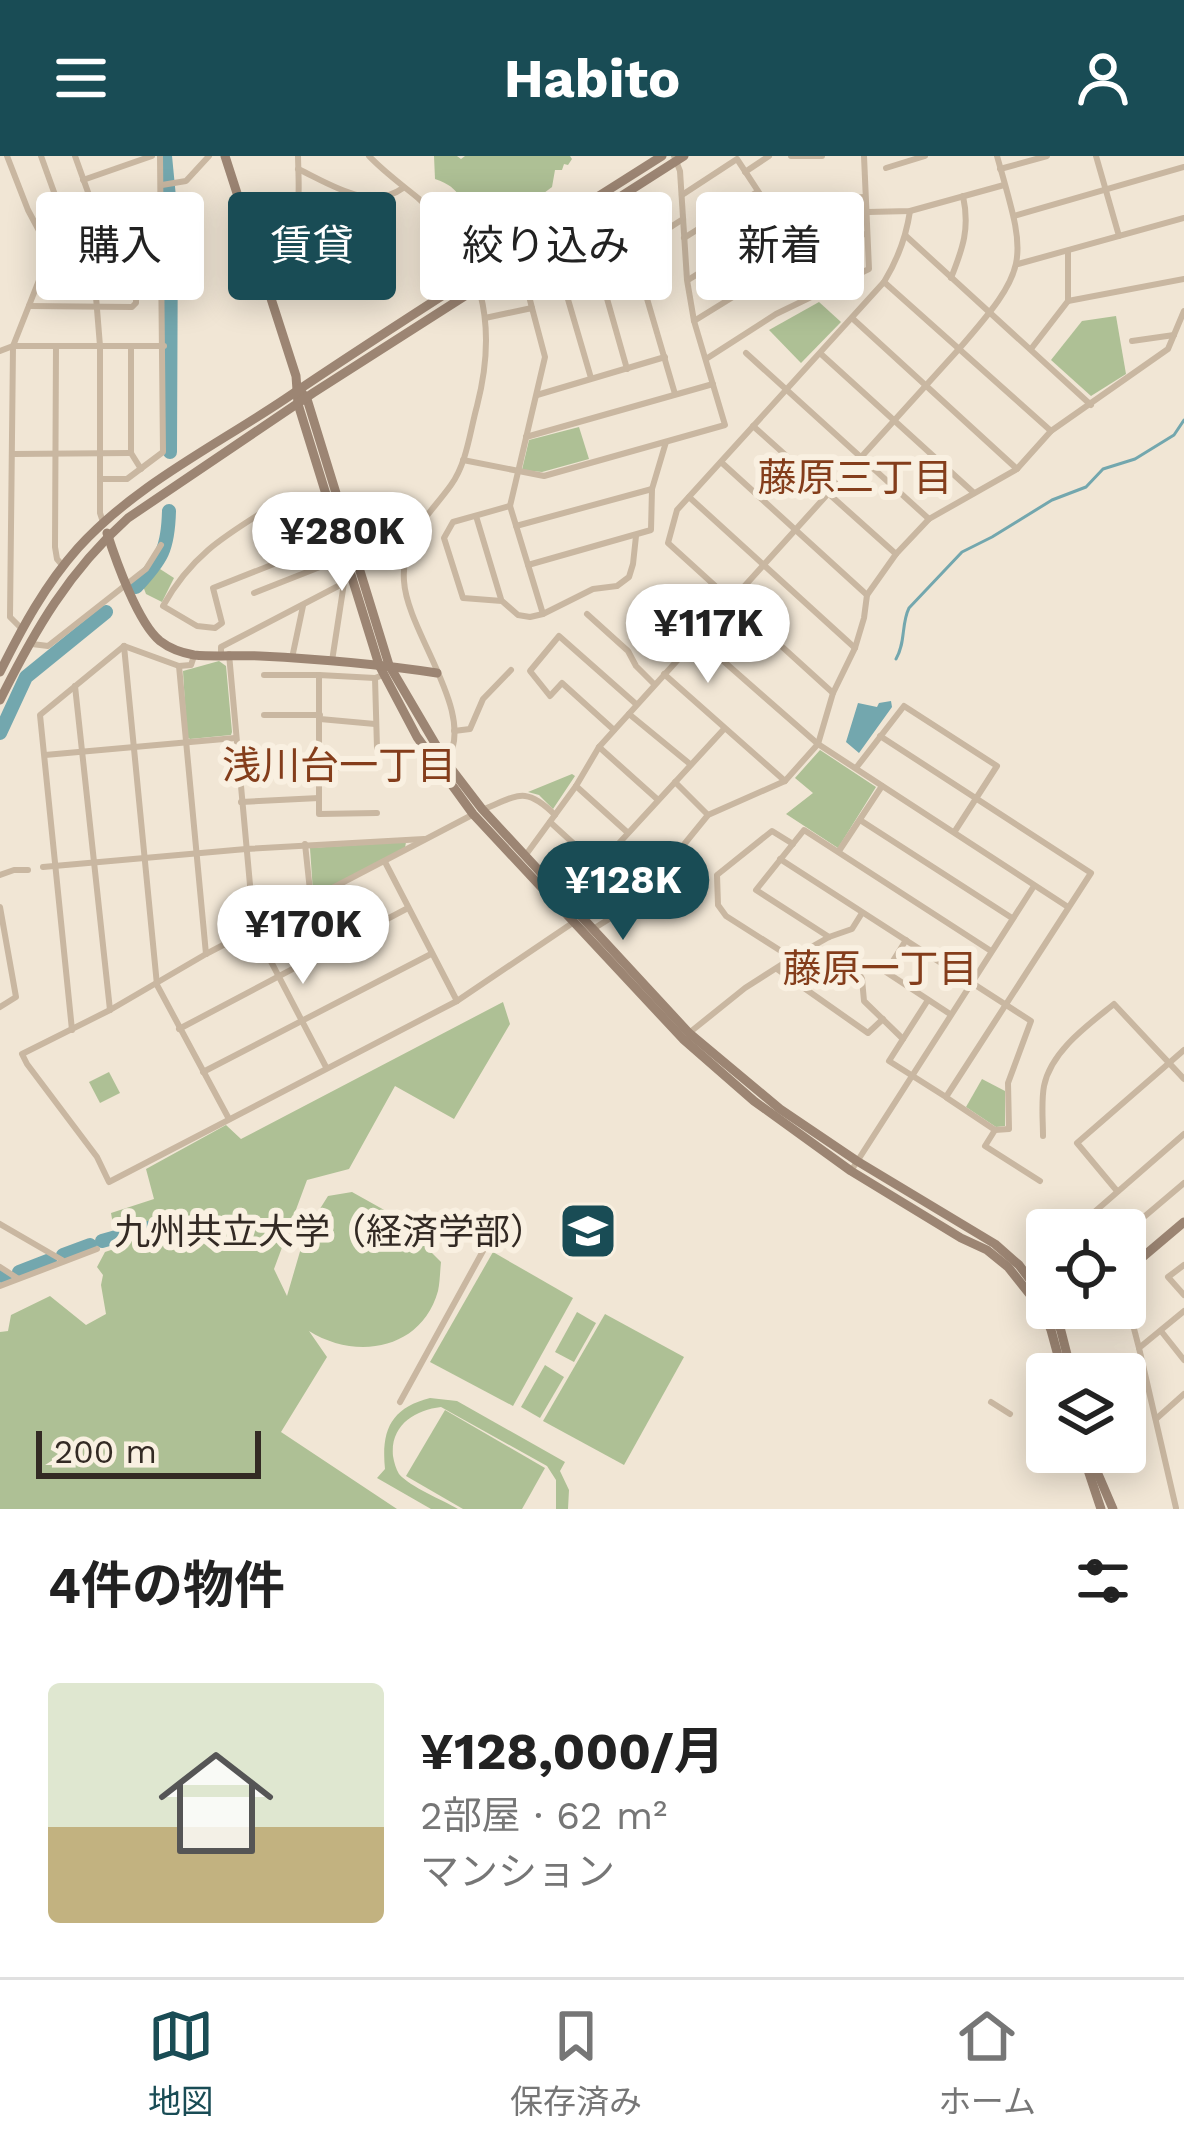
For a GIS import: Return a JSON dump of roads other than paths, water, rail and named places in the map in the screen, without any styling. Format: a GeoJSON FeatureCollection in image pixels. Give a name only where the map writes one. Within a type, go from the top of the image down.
{"type":"FeatureCollection","features":[{"type":"Feature","properties":{"kind":"street"},"geometry":{"type":"LineString","coordinates":[[7,156],[36,225]]}},
{"type":"Feature","properties":{"kind":"street"},"geometry":{"type":"LineString","coordinates":[[41,156],[54,192]]}},
{"type":"Feature","properties":{"kind":"street"},"geometry":{"type":"LineString","coordinates":[[75,156],[86,192]]}},
{"type":"Feature","properties":{"kind":"street"},"geometry":{"type":"LineString","coordinates":[[83,180],[156,156],[162,192]]}},
{"type":"Feature","properties":{"kind":"street"},"geometry":{"type":"LineString","coordinates":[[164,185],[186,181],[209,156]]}},
{"type":"Feature","properties":{"kind":"street"},"geometry":{"type":"LineString","coordinates":[[225,156],[382,670],[376,748]]}},
{"type":"Feature","properties":{"kind":"street"},"geometry":{"type":"LineString","coordinates":[[298,156],[299,192]]}},
{"type":"Feature","properties":{"kind":"street"},"geometry":{"type":"LineString","coordinates":[[369,156],[420,204]]}},
{"type":"Feature","properties":{"kind":"street"},"geometry":{"type":"LineString","coordinates":[[605,192],[662,156]]}},
{"type":"Feature","properties":{"kind":"street"},"geometry":{"type":"LineString","coordinates":[[746,172],[769,156]]}},
{"type":"Feature","properties":{"kind":"street"},"geometry":{"type":"LineString","coordinates":[[791,156],[822,156]]}},
{"type":"Feature","properties":{"kind":"street"},"geometry":{"type":"LineString","coordinates":[[706,359],[776,314],[869,269],[865,156]]}},
{"type":"Feature","properties":{"kind":"street"},"geometry":{"type":"LineString","coordinates":[[890,163],[925,156]]}},
{"type":"Feature","properties":{"kind":"street"},"geometry":{"type":"LineString","coordinates":[[522,860],[599,747],[958,350],[1010,286],[1018,264],[1019,237],[997,156]]}},
{"type":"Feature","properties":{"kind":"street"},"geometry":{"type":"LineString","coordinates":[[1000,169],[1047,156]]}},
{"type":"Feature","properties":{"kind":"street"},"geometry":{"type":"LineString","coordinates":[[1096,156],[1119,236]]}},
{"type":"Feature","properties":{"kind":"street"},"geometry":{"type":"LineString","coordinates":[[463,460],[544,476],[725,425],[694,321],[678,158],[626,192]]}},
{"type":"Feature","properties":{"kind":"street"},"geometry":{"type":"LineString","coordinates":[[682,195],[737,159],[757,192]]}},
{"type":"Feature","properties":{"kind":"street"},"geometry":{"type":"LineString","coordinates":[[1014,216],[1184,167]]}},
{"type":"Feature","properties":{"kind":"street"},"geometry":{"type":"LineString","coordinates":[[298,169],[370,199],[385,198],[403,188]]}},
{"type":"Feature","properties":{"kind":"street"},"geometry":{"type":"LineString","coordinates":[[867,212],[910,211],[1004,185]]}},
{"type":"Feature","properties":{"kind":"street"},"geometry":{"type":"LineString","coordinates":[[951,278],[968,219],[963,196]]}},
{"type":"Feature","properties":{"kind":"street"},"geometry":{"type":"LineString","coordinates":[[833,693],[668,543],[677,510],[884,282],[897,261],[910,211]]}},
{"type":"Feature","properties":{"kind":"street"},"geometry":{"type":"LineString","coordinates":[[1018,264],[1184,218]]}},
{"type":"Feature","properties":{"kind":"street"},"geometry":{"type":"LineString","coordinates":[[672,227],[683,220]]}},
{"type":"Feature","properties":{"kind":"street"},"geometry":{"type":"LineString","coordinates":[[684,238],[696,230]]}},
{"type":"Feature","properties":{"kind":"street"},"geometry":{"type":"LineString","coordinates":[[906,236],[1091,405]]}},
{"type":"Feature","properties":{"kind":"street"},"geometry":{"type":"LineString","coordinates":[[1031,349],[1068,301],[1068,251]]}},
{"type":"Feature","properties":{"kind":"street"},"geometry":{"type":"LineString","coordinates":[[687,280],[696,274]]}},
{"type":"Feature","properties":{"kind":"street"},"geometry":{"type":"LineString","coordinates":[[1068,301],[1184,279]]}},
{"type":"Feature","properties":{"kind":"street"},"geometry":{"type":"LineString","coordinates":[[884,282],[1051,431]]}},
{"type":"Feature","properties":{"kind":"street"},"geometry":{"type":"LineString","coordinates":[[22,628],[10,617],[13,346],[36,288]]}},
{"type":"Feature","properties":{"kind":"street"},"geometry":{"type":"LineString","coordinates":[[97,300],[100,513],[148,629],[161,642],[194,655],[292,658],[437,673]]}},
{"type":"Feature","properties":{"kind":"street"},"geometry":{"type":"LineString","coordinates":[[29,306],[132,308],[136,300]]}},
{"type":"Feature","properties":{"kind":"street"},"geometry":{"type":"LineString","coordinates":[[100,479],[127,478],[163,452],[163,300]]}},
{"type":"Feature","properties":{"kind":"street"},"geometry":{"type":"LineString","coordinates":[[0,700],[62,589],[108,536],[439,300]]}},
{"type":"Feature","properties":{"kind":"street"},"geometry":{"type":"LineString","coordinates":[[0,672],[63,566],[123,505],[460,300]]}},
{"type":"Feature","properties":{"kind":"street"},"geometry":{"type":"LineString","coordinates":[[442,765],[454,751],[450,704],[410,613],[404,581],[406,554],[427,512],[454,482],[463,460],[486,371],[488,344],[480,300]]}},
{"type":"Feature","properties":{"kind":"street"},"geometry":{"type":"LineString","coordinates":[[530,300],[545,357],[510,506],[544,614]]}},
{"type":"Feature","properties":{"kind":"street"},"geometry":{"type":"LineString","coordinates":[[569,300],[591,379]]}},
{"type":"Feature","properties":{"kind":"street"},"geometry":{"type":"LineString","coordinates":[[607,300],[627,369]]}},
{"type":"Feature","properties":{"kind":"street"},"geometry":{"type":"LineString","coordinates":[[647,300],[675,394]]}},
{"type":"Feature","properties":{"kind":"street"},"geometry":{"type":"LineString","coordinates":[[694,321],[728,300]]}},
{"type":"Feature","properties":{"kind":"street"},"geometry":{"type":"LineString","coordinates":[[484,318],[532,308]]}},
{"type":"Feature","properties":{"kind":"street"},"geometry":{"type":"LineString","coordinates":[[589,932],[638,901],[708,815],[785,782],[818,744],[833,693],[855,648],[867,595],[928,519],[1017,469],[1051,431],[1168,349],[1184,311]]}},
{"type":"Feature","properties":{"kind":"street"},"geometry":{"type":"LineString","coordinates":[[852,318],[1017,469]]}},
{"type":"Feature","properties":{"kind":"street"},"geometry":{"type":"LineString","coordinates":[[1132,341],[1174,335]]}},
{"type":"Feature","properties":{"kind":"street"},"geometry":{"type":"LineString","coordinates":[[0,351],[13,346],[164,346]]}},
{"type":"Feature","properties":{"kind":"street"},"geometry":{"type":"LineString","coordinates":[[56,346],[55,547],[63,566]]}},
{"type":"Feature","properties":{"kind":"street"},"geometry":{"type":"LineString","coordinates":[[131,346],[131,453],[141,469]]}},
{"type":"Feature","properties":{"kind":"street"},"geometry":{"type":"LineString","coordinates":[[820,352],[974,493]]}},
{"type":"Feature","properties":{"kind":"street"},"geometry":{"type":"LineString","coordinates":[[746,353],[928,519]]}},
{"type":"Feature","properties":{"kind":"street"},"geometry":{"type":"LineString","coordinates":[[537,395],[664,357]]}},
{"type":"Feature","properties":{"kind":"street"},"geometry":{"type":"LineString","coordinates":[[526,436],[713,384]]}},
{"type":"Feature","properties":{"kind":"street"},"geometry":{"type":"LineString","coordinates":[[301,397],[382,670],[478,812],[686,1036],[854,1166],[998,1258],[1026,1287]]}},
{"type":"Feature","properties":{"kind":"street"},"geometry":{"type":"LineString","coordinates":[[753,426],[896,554]]}},
{"type":"Feature","properties":{"kind":"street"},"geometry":{"type":"LineString","coordinates":[[529,565],[651,530],[652,489],[666,442]]}},
{"type":"Feature","properties":{"kind":"street"},"geometry":{"type":"LineString","coordinates":[[14,454],[131,453]]}},
{"type":"Feature","properties":{"kind":"street"},"geometry":{"type":"LineString","coordinates":[[721,462],[867,595]]}},
{"type":"Feature","properties":{"kind":"street"},"geometry":{"type":"LineString","coordinates":[[516,526],[652,489]]}},
{"type":"Feature","properties":{"kind":"street"},"geometry":{"type":"LineString","coordinates":[[689,497],[855,648]]}},
{"type":"Feature","properties":{"kind":"street"},"geometry":{"type":"LineString","coordinates":[[294,554],[274,505],[215,542],[179,577],[164,605],[197,626],[215,628],[222,623],[213,588],[340,538]]}},
{"type":"Feature","properties":{"kind":"street"},"geometry":{"type":"LineString","coordinates":[[502,601],[463,598],[444,538],[453,522],[510,506]]}},
{"type":"Feature","properties":{"kind":"street"},"geometry":{"type":"LineString","coordinates":[[476,516],[502,601],[518,615],[544,614],[593,589],[617,586],[629,577],[636,536]]}},
{"type":"Feature","properties":{"kind":"street"},"geometry":{"type":"LineString","coordinates":[[28,644],[48,646],[146,568],[160,545]]}},
{"type":"Feature","properties":{"kind":"street"},"geometry":{"type":"LineString","coordinates":[[254,593],[330,563],[337,567],[344,583],[332,661]]}},
{"type":"Feature","properties":{"kind":"street"},"geometry":{"type":"LineString","coordinates":[[326,1067],[254,929],[225,654],[220,647],[344,583]]}},
{"type":"Feature","properties":{"kind":"street"},"geometry":{"type":"LineString","coordinates":[[640,604],[689,646]]}},
{"type":"Feature","properties":{"kind":"street"},"geometry":{"type":"LineString","coordinates":[[292,658],[303,606]]}},
{"type":"Feature","properties":{"kind":"street"},"geometry":{"type":"LineString","coordinates":[[587,614],[628,651],[654,684]]}},
{"type":"Feature","properties":{"kind":"street"},"geometry":{"type":"LineString","coordinates":[[614,730],[562,683],[550,696],[530,671],[559,636],[636,704]]}},
{"type":"Feature","properties":{"kind":"street"},"geometry":{"type":"LineString","coordinates":[[696,637],[818,744],[1068,907]]}},
{"type":"Feature","properties":{"kind":"street"},"geometry":{"type":"LineString","coordinates":[[124,646],[179,666],[191,665],[194,655]]}},
{"type":"Feature","properties":{"kind":"street"},"geometry":{"type":"LineString","coordinates":[[72,1030],[40,715],[124,646]]}},
{"type":"Feature","properties":{"kind":"street"},"geometry":{"type":"LineString","coordinates":[[124,646],[157,985],[229,1119]]}},
{"type":"Feature","properties":{"kind":"street"},"geometry":{"type":"LineString","coordinates":[[179,666],[206,954]]}},
{"type":"Feature","properties":{"kind":"street"},"geometry":{"type":"LineString","coordinates":[[264,675],[382,670]]}},
{"type":"Feature","properties":{"kind":"street"},"geometry":{"type":"LineString","coordinates":[[454,731],[470,729],[483,699],[511,670]]}},
{"type":"Feature","properties":{"kind":"street"},"geometry":{"type":"LineString","coordinates":[[664,674],[785,782]]}},
{"type":"Feature","properties":{"kind":"street"},"geometry":{"type":"LineString","coordinates":[[319,675],[319,814],[377,813]]}},
{"type":"Feature","properties":{"kind":"street"},"geometry":{"type":"LineString","coordinates":[[75,686],[110,1010]]}},
{"type":"Feature","properties":{"kind":"street"},"geometry":{"type":"LineString","coordinates":[[856,768],[904,706],[997,766],[954,832]]}},
{"type":"Feature","properties":{"kind":"street"},"geometry":{"type":"LineString","coordinates":[[629,714],[690,764]]}},
{"type":"Feature","properties":{"kind":"street"},"geometry":{"type":"LineString","coordinates":[[264,715],[375,724]]}},
{"type":"Feature","properties":{"kind":"street"},"geometry":{"type":"LineString","coordinates":[[563,904],[724,729]]}},
{"type":"Feature","properties":{"kind":"street"},"geometry":{"type":"LineString","coordinates":[[880,736],[1091,873],[946,1097]]}},
{"type":"Feature","properties":{"kind":"street"},"geometry":{"type":"LineString","coordinates":[[45,754],[235,738]]}},
{"type":"Feature","properties":{"kind":"street"},"geometry":{"type":"LineString","coordinates":[[599,747],[657,799]]}},
{"type":"Feature","properties":{"kind":"street"},"geometry":{"type":"LineString","coordinates":[[265,757],[319,758]]}},
{"type":"Feature","properties":{"kind":"street"},"geometry":{"type":"LineString","coordinates":[[319,768],[377,768]]}},
{"type":"Feature","properties":{"kind":"street"},"geometry":{"type":"LineString","coordinates":[[675,782],[708,815]]}},
{"type":"Feature","properties":{"kind":"street"},"geometry":{"type":"LineString","coordinates":[[576,786],[627,832]]}},
{"type":"Feature","properties":{"kind":"street"},"geometry":{"type":"LineString","coordinates":[[838,851],[882,786]]}},
{"type":"Feature","properties":{"kind":"street"},"geometry":{"type":"LineString","coordinates":[[577,920],[457,1000],[109,1182],[97,1157],[22,1054],[515,795],[542,803],[597,865]]}},
{"type":"Feature","properties":{"kind":"street"},"geometry":{"type":"LineString","coordinates":[[241,802],[319,798]]}},
{"type":"Feature","properties":{"kind":"street"},"geometry":{"type":"LineString","coordinates":[[860,820],[1012,918]]}},
{"type":"Feature","properties":{"kind":"street"},"geometry":{"type":"LineString","coordinates":[[829,937],[756,890],[804,830],[991,950]]}},
{"type":"Feature","properties":{"kind":"street"},"geometry":{"type":"LineString","coordinates":[[792,958],[726,916],[718,905],[717,875],[772,831],[793,844]]}},
{"type":"Feature","properties":{"kind":"street"},"geometry":{"type":"LineString","coordinates":[[43,868],[305,844],[427,839]]}},
{"type":"Feature","properties":{"kind":"street"},"geometry":{"type":"LineString","coordinates":[[305,844],[311,901]]}},
{"type":"Feature","properties":{"kind":"street"},"geometry":{"type":"LineString","coordinates":[[781,860],[1031,1021],[1008,1083],[1009,1129],[994,1130],[889,1061],[928,1000]]}},
{"type":"Feature","properties":{"kind":"street"},"geometry":{"type":"LineString","coordinates":[[385,862],[457,1000]]}},
{"type":"Feature","properties":{"kind":"street"},"geometry":{"type":"LineString","coordinates":[[0,875],[28,870]]}},
{"type":"Feature","properties":{"kind":"street"},"geometry":{"type":"LineString","coordinates":[[854,1166],[1034,885]]}},
{"type":"Feature","properties":{"kind":"street"},"geometry":{"type":"LineString","coordinates":[[0,907],[16,997],[0,1007]]}},
{"type":"Feature","properties":{"kind":"street"},"geometry":{"type":"LineString","coordinates":[[179,1029],[408,908]]}},
{"type":"Feature","properties":{"kind":"street"},"geometry":{"type":"LineString","coordinates":[[686,1036],[745,988],[829,937],[852,929],[862,913]]}},
{"type":"Feature","properties":{"kind":"street"},"geometry":{"type":"LineString","coordinates":[[906,940],[886,972],[950,1014]]}},
{"type":"Feature","properties":{"kind":"street"},"geometry":{"type":"LineString","coordinates":[[203,1072],[431,953]]}},
{"type":"Feature","properties":{"kind":"street"},"geometry":{"type":"LineString","coordinates":[[797,983],[849,954],[862,979],[864,1001],[904,1039]]}},
{"type":"Feature","properties":{"kind":"street"},"geometry":{"type":"LineString","coordinates":[[777,969],[868,1033],[883,1019]]}},
{"type":"Feature","properties":{"kind":"street"},"geometry":{"type":"LineString","coordinates":[[1043,1136],[1043,1088],[1049,1070],[1079,1032],[1114,1004],[1184,1078]]}},
{"type":"Feature","properties":{"kind":"street"},"geometry":{"type":"LineString","coordinates":[[1117,1191],[1077,1143],[1184,1050]]}},
{"type":"Feature","properties":{"kind":"street"},"geometry":{"type":"LineString","coordinates":[[994,1130],[985,1146],[1040,1181]]}},
{"type":"Feature","properties":{"kind":"street"},"geometry":{"type":"LineString","coordinates":[[1097,1209],[1184,1134]]}},
{"type":"Feature","properties":{"kind":"street"},"geometry":{"type":"LineString","coordinates":[[854,1166],[995,1244],[1026,1274]]}},
{"type":"Feature","properties":{"kind":"street"},"geometry":{"type":"LineString","coordinates":[[1146,1215],[1184,1183]]}},
{"type":"Feature","properties":{"kind":"street"},"geometry":{"type":"LineString","coordinates":[[1146,1255],[1184,1222]]}},
{"type":"Feature","properties":{"kind":"street"},"geometry":{"type":"LineString","coordinates":[[0,1224],[62,1260]]}},
{"type":"Feature","properties":{"kind":"street"},"geometry":{"type":"LineString","coordinates":[[400,1402],[489,1240]]}},
{"type":"Feature","properties":{"kind":"street"},"geometry":{"type":"LineString","coordinates":[[0,1286],[97,1249]]}},
{"type":"Feature","properties":{"kind":"street"},"geometry":{"type":"LineString","coordinates":[[1184,1264],[1168,1277],[1184,1295]]}},
{"type":"Feature","properties":{"kind":"street"},"geometry":{"type":"LineString","coordinates":[[0,1267],[17,1278]]}},
{"type":"Feature","properties":{"kind":"street"},"geometry":{"type":"LineString","coordinates":[[1139,1348],[1184,1311]]}},
{"type":"Feature","properties":{"kind":"street"},"geometry":{"type":"LineString","coordinates":[[1134,1329],[1178,1508]]}},
{"type":"Feature","properties":{"kind":"street"},"geometry":{"type":"LineString","coordinates":[[1161,1331],[1184,1360]]}},
{"type":"Feature","properties":{"kind":"street"},"geometry":{"type":"LineString","coordinates":[[1156,1419],[1184,1394]]}},
{"type":"Feature","properties":{"kind":"street"},"geometry":{"type":"LineString","coordinates":[[991,1402],[1010,1414]]}},
{"type":"Feature","properties":{"kind":"street"},"geometry":{"type":"LineString","coordinates":[[1089,1473],[1101,1509]]}},
{"type":"Feature","properties":{"kind":"street"},"geometry":{"type":"LineString","coordinates":[[1098,1473],[1113,1509]]}},
{"type":"Feature","properties":{"kind":"water"},"geometry":{"type":"Polygon","coordinates":[[[891,701],[892,707],[859,753],[846,742],[858,703],[877,707],[891,701]]]}},
{"type":"Feature","properties":{"kind":"waterway"},"geometry":{"type":"LineString","coordinates":[[165,156],[171,218],[170,452]]}},
{"type":"Feature","properties":{"kind":"waterway"},"geometry":{"type":"LineString","coordinates":[[896,659],[909,608],[962,552],[1052,500],[1086,487],[1103,469],[1135,459],[1174,435],[1184,420]]}},
{"type":"Feature","properties":{"kind":"waterway"},"geometry":{"type":"LineString","coordinates":[[136,587],[162,553],[169,511]]}},
{"type":"Feature","properties":{"kind":"waterway"},"geometry":{"type":"LineString","coordinates":[[0,733],[26,677],[106,612]]}},
{"type":"Feature","properties":{"kind":"waterway"},"geometry":{"type":"LineString","coordinates":[[102,1241],[159,1225]]}},
{"type":"Feature","properties":{"kind":"waterway"},"geometry":{"type":"LineString","coordinates":[[63,1255],[90,1245]]}},
{"type":"Feature","properties":{"kind":"waterway"},"geometry":{"type":"LineString","coordinates":[[19,1272],[50,1260]]}},
{"type":"Feature","properties":{"kind":"waterway"},"geometry":{"type":"LineString","coordinates":[[0,1275],[5,1277]]}},
{"type":"Feature","properties":{"kind":"place","name":"九州共立大学（経済学部）"},"geometry":{"type":"Point","coordinates":[588,1231]}},
{"type":"Feature","properties":{"kind":"district","name":"藤原三丁目"},"geometry":{"type":"Point","coordinates":[855,477]}},
{"type":"Feature","properties":{"kind":"district","name":"浅川台一丁目"},"geometry":{"type":"Point","coordinates":[339,765]}},
{"type":"Feature","properties":{"kind":"district","name":"藤原一丁目"},"geometry":{"type":"Point","coordinates":[880,968]}}]}
